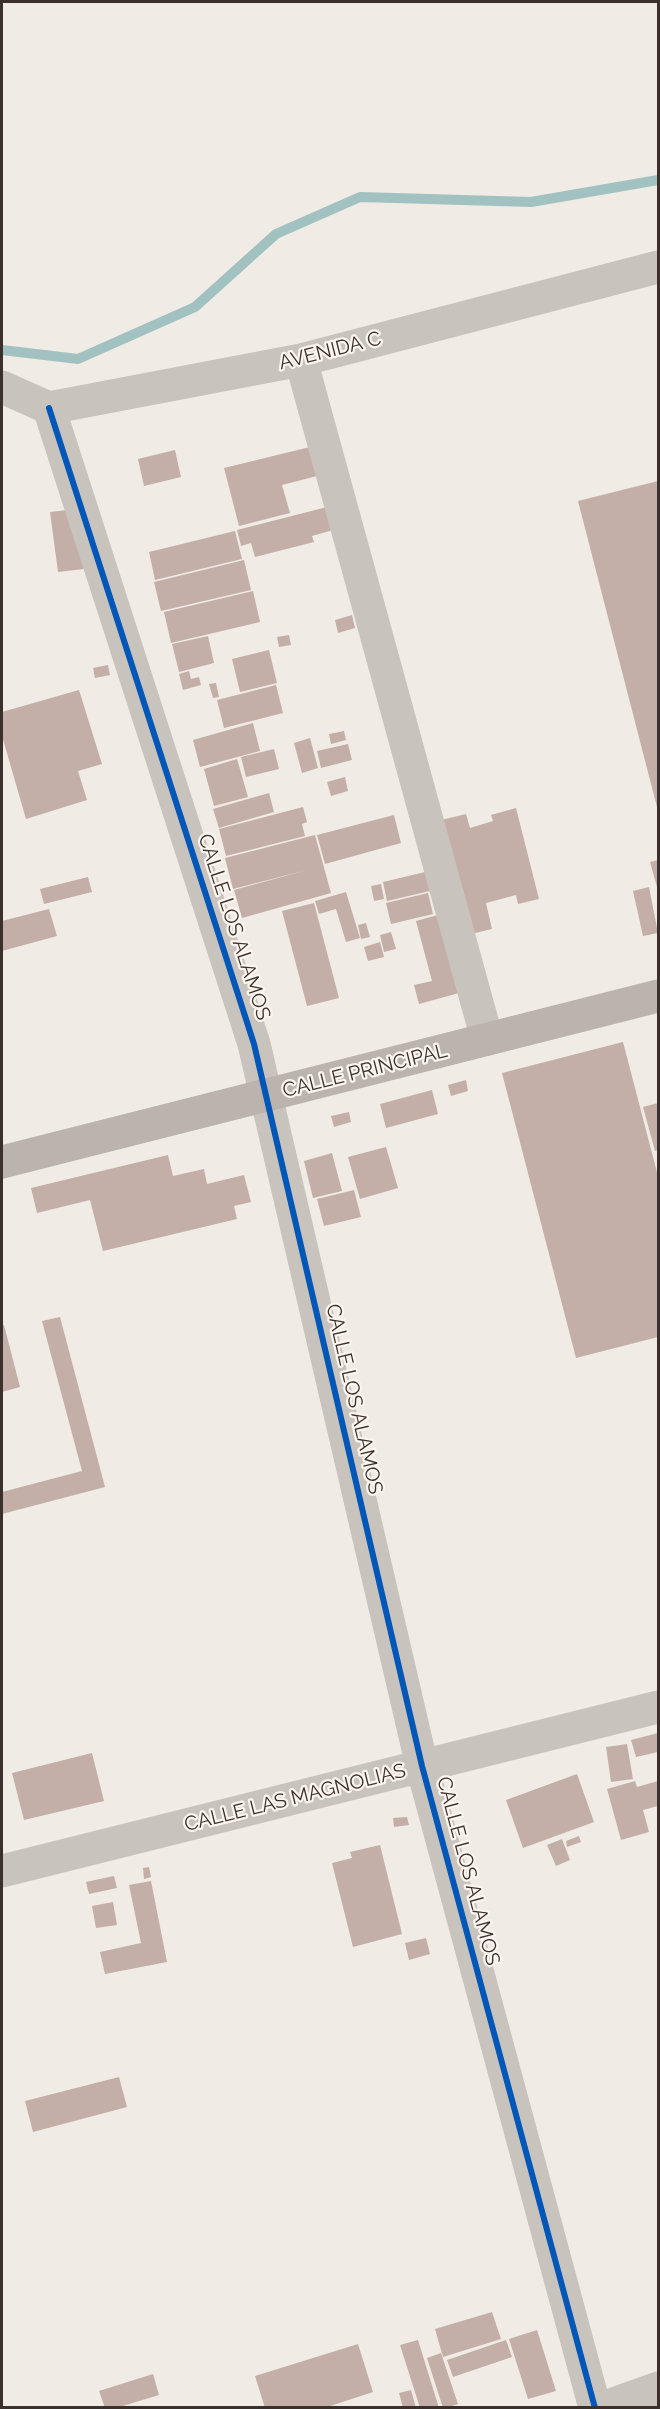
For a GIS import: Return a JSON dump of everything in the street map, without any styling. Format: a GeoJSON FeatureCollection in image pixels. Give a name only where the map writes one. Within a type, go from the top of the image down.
{"type":"FeatureCollection","features":[{"type":"Feature","properties":{"kind":"street","name":"AVENIDA C"},"geometry":{"type":"LineString","coordinates":[[49,408],[301,360],[658,267]]}},
{"type":"Feature","properties":{"kind":"street"},"geometry":{"type":"LineString","coordinates":[[301,360],[487,1039]]}},
{"type":"Feature","properties":{"kind":"street"},"geometry":{"type":"LineString","coordinates":[[2,387],[49,408]]}},
{"type":"Feature","properties":{"kind":"street","name":"CALLE LOS ALAMOS"},"geometry":{"type":"LineString","coordinates":[[49,408],[254,1044],[422,1766],[595,2408]]}},
{"type":"Feature","properties":{"kind":"street","name":"CALLE PRINCIPAL"},"geometry":{"type":"LineString","coordinates":[[2,1162],[658,996]]}},
{"type":"Feature","properties":{"kind":"street","name":"CALLE LAS MAGNOLIAS"},"geometry":{"type":"LineString","coordinates":[[2,1871],[658,1707]]}},
{"type":"Feature","properties":{"kind":"street"},"geometry":{"type":"LineString","coordinates":[[602,2408],[658,2388]]}},
{"type":"Feature","properties":{"kind":"building"},"geometry":{"type":"Polygon","coordinates":[[[310,447],[317,476],[282,485],[290,513],[239,526],[224,468],[310,447]]]}},
{"type":"Feature","properties":{"kind":"building"},"geometry":{"type":"Polygon","coordinates":[[[175,450],[181,477],[144,486],[138,459],[175,450]]]}},
{"type":"Feature","properties":{"kind":"building"},"geometry":{"type":"Polygon","coordinates":[[[658,481],[658,811],[578,501],[658,481]]]}},
{"type":"Feature","properties":{"kind":"building"},"geometry":{"type":"Polygon","coordinates":[[[327,507],[333,530],[312,536],[314,542],[255,557],[251,543],[241,546],[237,530],[327,507]]]}},
{"type":"Feature","properties":{"kind":"building"},"geometry":{"type":"Polygon","coordinates":[[[77,509],[84,569],[58,572],[50,512],[77,509]]]}},
{"type":"Feature","properties":{"kind":"building"},"geometry":{"type":"Polygon","coordinates":[[[235,531],[242,559],[155,580],[149,552],[235,531]]]}},
{"type":"Feature","properties":{"kind":"building"},"geometry":{"type":"Polygon","coordinates":[[[244,560],[251,590],[161,611],[154,582],[244,560]]]}},
{"type":"Feature","properties":{"kind":"building"},"geometry":{"type":"Polygon","coordinates":[[[253,591],[260,622],[171,643],[164,612],[253,591]]]}},
{"type":"Feature","properties":{"kind":"building"},"geometry":{"type":"Polygon","coordinates":[[[352,615],[355,628],[338,633],[335,620],[352,615]]]}},
{"type":"Feature","properties":{"kind":"building"},"geometry":{"type":"Polygon","coordinates":[[[289,635],[291,645],[279,647],[277,637],[289,635]]]}},
{"type":"Feature","properties":{"kind":"building"},"geometry":{"type":"Polygon","coordinates":[[[208,636],[214,663],[179,672],[172,644],[208,636]]]}},
{"type":"Feature","properties":{"kind":"building"},"geometry":{"type":"Polygon","coordinates":[[[269,650],[277,683],[240,692],[232,659],[269,650]]]}},
{"type":"Feature","properties":{"kind":"building"},"geometry":{"type":"Polygon","coordinates":[[[108,665],[110,675],[95,678],[93,668],[108,665]]]}},
{"type":"Feature","properties":{"kind":"building"},"geometry":{"type":"Polygon","coordinates":[[[189,671],[191,679],[199,677],[201,685],[183,690],[179,674],[189,671]]]}},
{"type":"Feature","properties":{"kind":"building"},"geometry":{"type":"Polygon","coordinates":[[[216,683],[219,697],[213,698],[209,684],[216,683]]]}},
{"type":"Feature","properties":{"kind":"building"},"geometry":{"type":"Polygon","coordinates":[[[276,685],[283,713],[224,728],[217,700],[276,685]]]}},
{"type":"Feature","properties":{"kind":"building"},"geometry":{"type":"Polygon","coordinates":[[[79,690],[102,764],[78,771],[87,800],[26,819],[2,736],[2,712],[79,690]]]}},
{"type":"Feature","properties":{"kind":"building"},"geometry":{"type":"Polygon","coordinates":[[[253,723],[260,751],[200,767],[193,740],[253,723]]]}},
{"type":"Feature","properties":{"kind":"building"},"geometry":{"type":"Polygon","coordinates":[[[344,731],[346,740],[331,744],[329,734],[344,731]]]}},
{"type":"Feature","properties":{"kind":"building"},"geometry":{"type":"Polygon","coordinates":[[[310,738],[318,768],[302,773],[294,743],[310,738]]]}},
{"type":"Feature","properties":{"kind":"building"},"geometry":{"type":"Polygon","coordinates":[[[348,744],[352,760],[321,768],[317,751],[348,744]]]}},
{"type":"Feature","properties":{"kind":"building"},"geometry":{"type":"Polygon","coordinates":[[[274,749],[279,769],[246,777],[241,757],[274,749]]]}},
{"type":"Feature","properties":{"kind":"building"},"geometry":{"type":"Polygon","coordinates":[[[237,759],[248,797],[214,806],[204,769],[237,759]]]}},
{"type":"Feature","properties":{"kind":"building"},"geometry":{"type":"Polygon","coordinates":[[[345,777],[348,791],[331,796],[327,782],[345,777]]]}},
{"type":"Feature","properties":{"kind":"building"},"geometry":{"type":"Polygon","coordinates":[[[269,793],[274,812],[219,828],[213,809],[269,793]]]}},
{"type":"Feature","properties":{"kind":"building"},"geometry":{"type":"Polygon","coordinates":[[[303,807],[307,822],[302,824],[305,836],[226,856],[219,829],[303,807]]]}},
{"type":"Feature","properties":{"kind":"building"},"geometry":{"type":"Polygon","coordinates":[[[516,808],[539,899],[518,904],[516,895],[486,903],[492,929],[467,935],[437,821],[466,814],[470,828],[493,821],[491,815],[516,808]]]}},
{"type":"Feature","properties":{"kind":"building"},"geometry":{"type":"Polygon","coordinates":[[[394,815],[401,843],[325,864],[317,835],[394,815]]]}},
{"type":"Feature","properties":{"kind":"building"},"geometry":{"type":"Polygon","coordinates":[[[315,835],[331,893],[242,918],[234,890],[307,870],[233,889],[225,858],[315,835]]]}},
{"type":"Feature","properties":{"kind":"building"},"geometry":{"type":"Polygon","coordinates":[[[658,860],[658,886],[657,887],[650,862],[658,860]]]}},
{"type":"Feature","properties":{"kind":"building"},"geometry":{"type":"Polygon","coordinates":[[[425,872],[430,891],[387,901],[383,882],[425,872]]]}},
{"type":"Feature","properties":{"kind":"building"},"geometry":{"type":"Polygon","coordinates":[[[88,877],[92,892],[44,904],[40,889],[88,877]]]}},
{"type":"Feature","properties":{"kind":"building"},"geometry":{"type":"Polygon","coordinates":[[[381,884],[384,899],[374,901],[371,886],[381,884]]]}},
{"type":"Feature","properties":{"kind":"building"},"geometry":{"type":"Polygon","coordinates":[[[649,887],[658,933],[643,936],[633,891],[649,887]]]}},
{"type":"Feature","properties":{"kind":"building"},"geometry":{"type":"Polygon","coordinates":[[[346,892],[360,938],[346,942],[336,909],[319,914],[315,901],[346,892]]]}},
{"type":"Feature","properties":{"kind":"building"},"geometry":{"type":"Polygon","coordinates":[[[428,893],[433,914],[391,924],[386,903],[428,893]]]}},
{"type":"Feature","properties":{"kind":"building"},"geometry":{"type":"Polygon","coordinates":[[[314,903],[339,998],[307,1006],[282,911],[314,903]]]}},
{"type":"Feature","properties":{"kind":"building"},"geometry":{"type":"Polygon","coordinates":[[[49,909],[57,936],[2,951],[2,921],[49,909]]]}},
{"type":"Feature","properties":{"kind":"building"},"geometry":{"type":"Polygon","coordinates":[[[438,915],[459,993],[419,1004],[414,985],[432,981],[416,921],[438,915]]]}},
{"type":"Feature","properties":{"kind":"building"},"geometry":{"type":"Polygon","coordinates":[[[366,923],[370,937],[361,939],[358,925],[366,923]]]}},
{"type":"Feature","properties":{"kind":"building"},"geometry":{"type":"Polygon","coordinates":[[[391,932],[396,949],[384,952],[380,935],[391,932]]]}},
{"type":"Feature","properties":{"kind":"building"},"geometry":{"type":"Polygon","coordinates":[[[380,942],[384,957],[368,961],[364,947],[380,942]]]}},
{"type":"Feature","properties":{"kind":"building"},"geometry":{"type":"Polygon","coordinates":[[[623,1042],[658,1176],[658,1337],[576,1358],[502,1073],[623,1042]]]}},
{"type":"Feature","properties":{"kind":"building"},"geometry":{"type":"Polygon","coordinates":[[[466,1080],[468,1091],[451,1096],[448,1085],[466,1080]]]}},
{"type":"Feature","properties":{"kind":"building"},"geometry":{"type":"Polygon","coordinates":[[[432,1090],[438,1114],[386,1128],[380,1104],[432,1090]]]}},
{"type":"Feature","properties":{"kind":"building"},"geometry":{"type":"Polygon","coordinates":[[[658,1103],[658,1150],[655,1151],[643,1107],[658,1103]]]}},
{"type":"Feature","properties":{"kind":"building"},"geometry":{"type":"Polygon","coordinates":[[[349,1112],[351,1122],[334,1127],[331,1116],[349,1112]]]}},
{"type":"Feature","properties":{"kind":"building"},"geometry":{"type":"Polygon","coordinates":[[[386,1147],[398,1188],[360,1199],[348,1157],[386,1147]]]}},
{"type":"Feature","properties":{"kind":"building"},"geometry":{"type":"Polygon","coordinates":[[[332,1153],[342,1191],[313,1198],[304,1161],[332,1153]]]}},
{"type":"Feature","properties":{"kind":"building"},"geometry":{"type":"Polygon","coordinates":[[[168,1155],[173,1176],[204,1169],[207,1184],[244,1175],[251,1202],[234,1206],[237,1219],[103,1251],[90,1200],[37,1213],[31,1188],[168,1155]]]}},
{"type":"Feature","properties":{"kind":"building"},"geometry":{"type":"Polygon","coordinates":[[[354,1190],[361,1217],[324,1226],[317,1199],[354,1190]]]}},
{"type":"Feature","properties":{"kind":"building"},"geometry":{"type":"Polygon","coordinates":[[[60,1317],[105,1487],[2,1514],[2,1492],[82,1471],[42,1321],[60,1317]]]}},
{"type":"Feature","properties":{"kind":"building"},"geometry":{"type":"Polygon","coordinates":[[[4,1325],[20,1387],[2,1392],[2,1326],[4,1325]]]}},
{"type":"Feature","properties":{"kind":"building"},"geometry":{"type":"Polygon","coordinates":[[[658,1733],[658,1752],[636,1757],[631,1740],[658,1733]]]}},
{"type":"Feature","properties":{"kind":"building"},"geometry":{"type":"Polygon","coordinates":[[[627,1744],[633,1779],[611,1782],[606,1747],[627,1744]]]}},
{"type":"Feature","properties":{"kind":"building"},"geometry":{"type":"Polygon","coordinates":[[[92,1753],[104,1801],[24,1820],[12,1773],[92,1753]]]}},
{"type":"Feature","properties":{"kind":"building"},"geometry":{"type":"Polygon","coordinates":[[[577,1774],[594,1822],[523,1848],[506,1800],[577,1774]]]}},
{"type":"Feature","properties":{"kind":"building"},"geometry":{"type":"Polygon","coordinates":[[[635,1781],[637,1787],[658,1781],[658,1806],[643,1810],[649,1832],[621,1840],[607,1789],[635,1781]]]}},
{"type":"Feature","properties":{"kind":"building"},"geometry":{"type":"Polygon","coordinates":[[[407,1817],[409,1825],[394,1827],[393,1818],[407,1817]]]}},
{"type":"Feature","properties":{"kind":"building"},"geometry":{"type":"Polygon","coordinates":[[[579,1836],[581,1842],[567,1847],[566,1841],[579,1836]]]}},
{"type":"Feature","properties":{"kind":"building"},"geometry":{"type":"Polygon","coordinates":[[[562,1839],[570,1860],[556,1866],[547,1845],[562,1839]]]}},
{"type":"Feature","properties":{"kind":"building"},"geometry":{"type":"Polygon","coordinates":[[[380,1845],[402,1934],[353,1947],[332,1863],[352,1858],[350,1852],[380,1845]]]}},
{"type":"Feature","properties":{"kind":"building"},"geometry":{"type":"Polygon","coordinates":[[[149,1867],[151,1877],[144,1879],[143,1868],[149,1867]]]}},
{"type":"Feature","properties":{"kind":"building"},"geometry":{"type":"Polygon","coordinates":[[[114,1876],[117,1888],[89,1894],[86,1882],[114,1876]]]}},
{"type":"Feature","properties":{"kind":"building"},"geometry":{"type":"Polygon","coordinates":[[[151,1881],[167,1962],[105,1974],[100,1952],[141,1943],[129,1885],[151,1881]]]}},
{"type":"Feature","properties":{"kind":"building"},"geometry":{"type":"Polygon","coordinates":[[[113,1902],[117,1925],[96,1928],[92,1906],[113,1902]]]}},
{"type":"Feature","properties":{"kind":"building"},"geometry":{"type":"Polygon","coordinates":[[[426,1938],[430,1954],[409,1960],[405,1943],[426,1938]]]}},
{"type":"Feature","properties":{"kind":"building"},"geometry":{"type":"Polygon","coordinates":[[[119,2077],[127,2107],[33,2132],[25,2101],[119,2077]]]}},
{"type":"Feature","properties":{"kind":"building"},"geometry":{"type":"Polygon","coordinates":[[[492,2312],[501,2339],[443,2357],[435,2329],[492,2312]]]}},
{"type":"Feature","properties":{"kind":"building"},"geometry":{"type":"Polygon","coordinates":[[[537,2330],[556,2391],[528,2399],[509,2339],[537,2330]]]}},
{"type":"Feature","properties":{"kind":"building"},"geometry":{"type":"Polygon","coordinates":[[[418,2340],[439,2408],[420,2408],[400,2345],[418,2340]]]}},
{"type":"Feature","properties":{"kind":"building"},"geometry":{"type":"Polygon","coordinates":[[[506,2340],[512,2357],[453,2377],[447,2360],[506,2340]]]}},
{"type":"Feature","properties":{"kind":"building"},"geometry":{"type":"Polygon","coordinates":[[[358,2344],[373,2392],[324,2408],[265,2408],[255,2376],[358,2344]]]}},
{"type":"Feature","properties":{"kind":"building"},"geometry":{"type":"Polygon","coordinates":[[[441,2353],[458,2404],[446,2408],[443,2408],[427,2358],[441,2353]]]}},
{"type":"Feature","properties":{"kind":"building"},"geometry":{"type":"Polygon","coordinates":[[[153,2374],[159,2395],[116,2408],[105,2408],[99,2391],[153,2374]]]}},
{"type":"Feature","properties":{"kind":"building"},"geometry":{"type":"Polygon","coordinates":[[[411,2390],[416,2408],[403,2408],[399,2393],[411,2390]]]}},
{"type":"Feature","properties":{"kind":"waterway"},"geometry":{"type":"LineString","coordinates":[[2,350],[78,359],[195,307],[276,234],[360,197],[531,202],[658,180]]}},
{"type":"Feature","properties":{"kind":"cycle path"},"geometry":{"type":"LineString","coordinates":[[49,408],[254,1044],[422,1766],[595,2408]]}}]}
